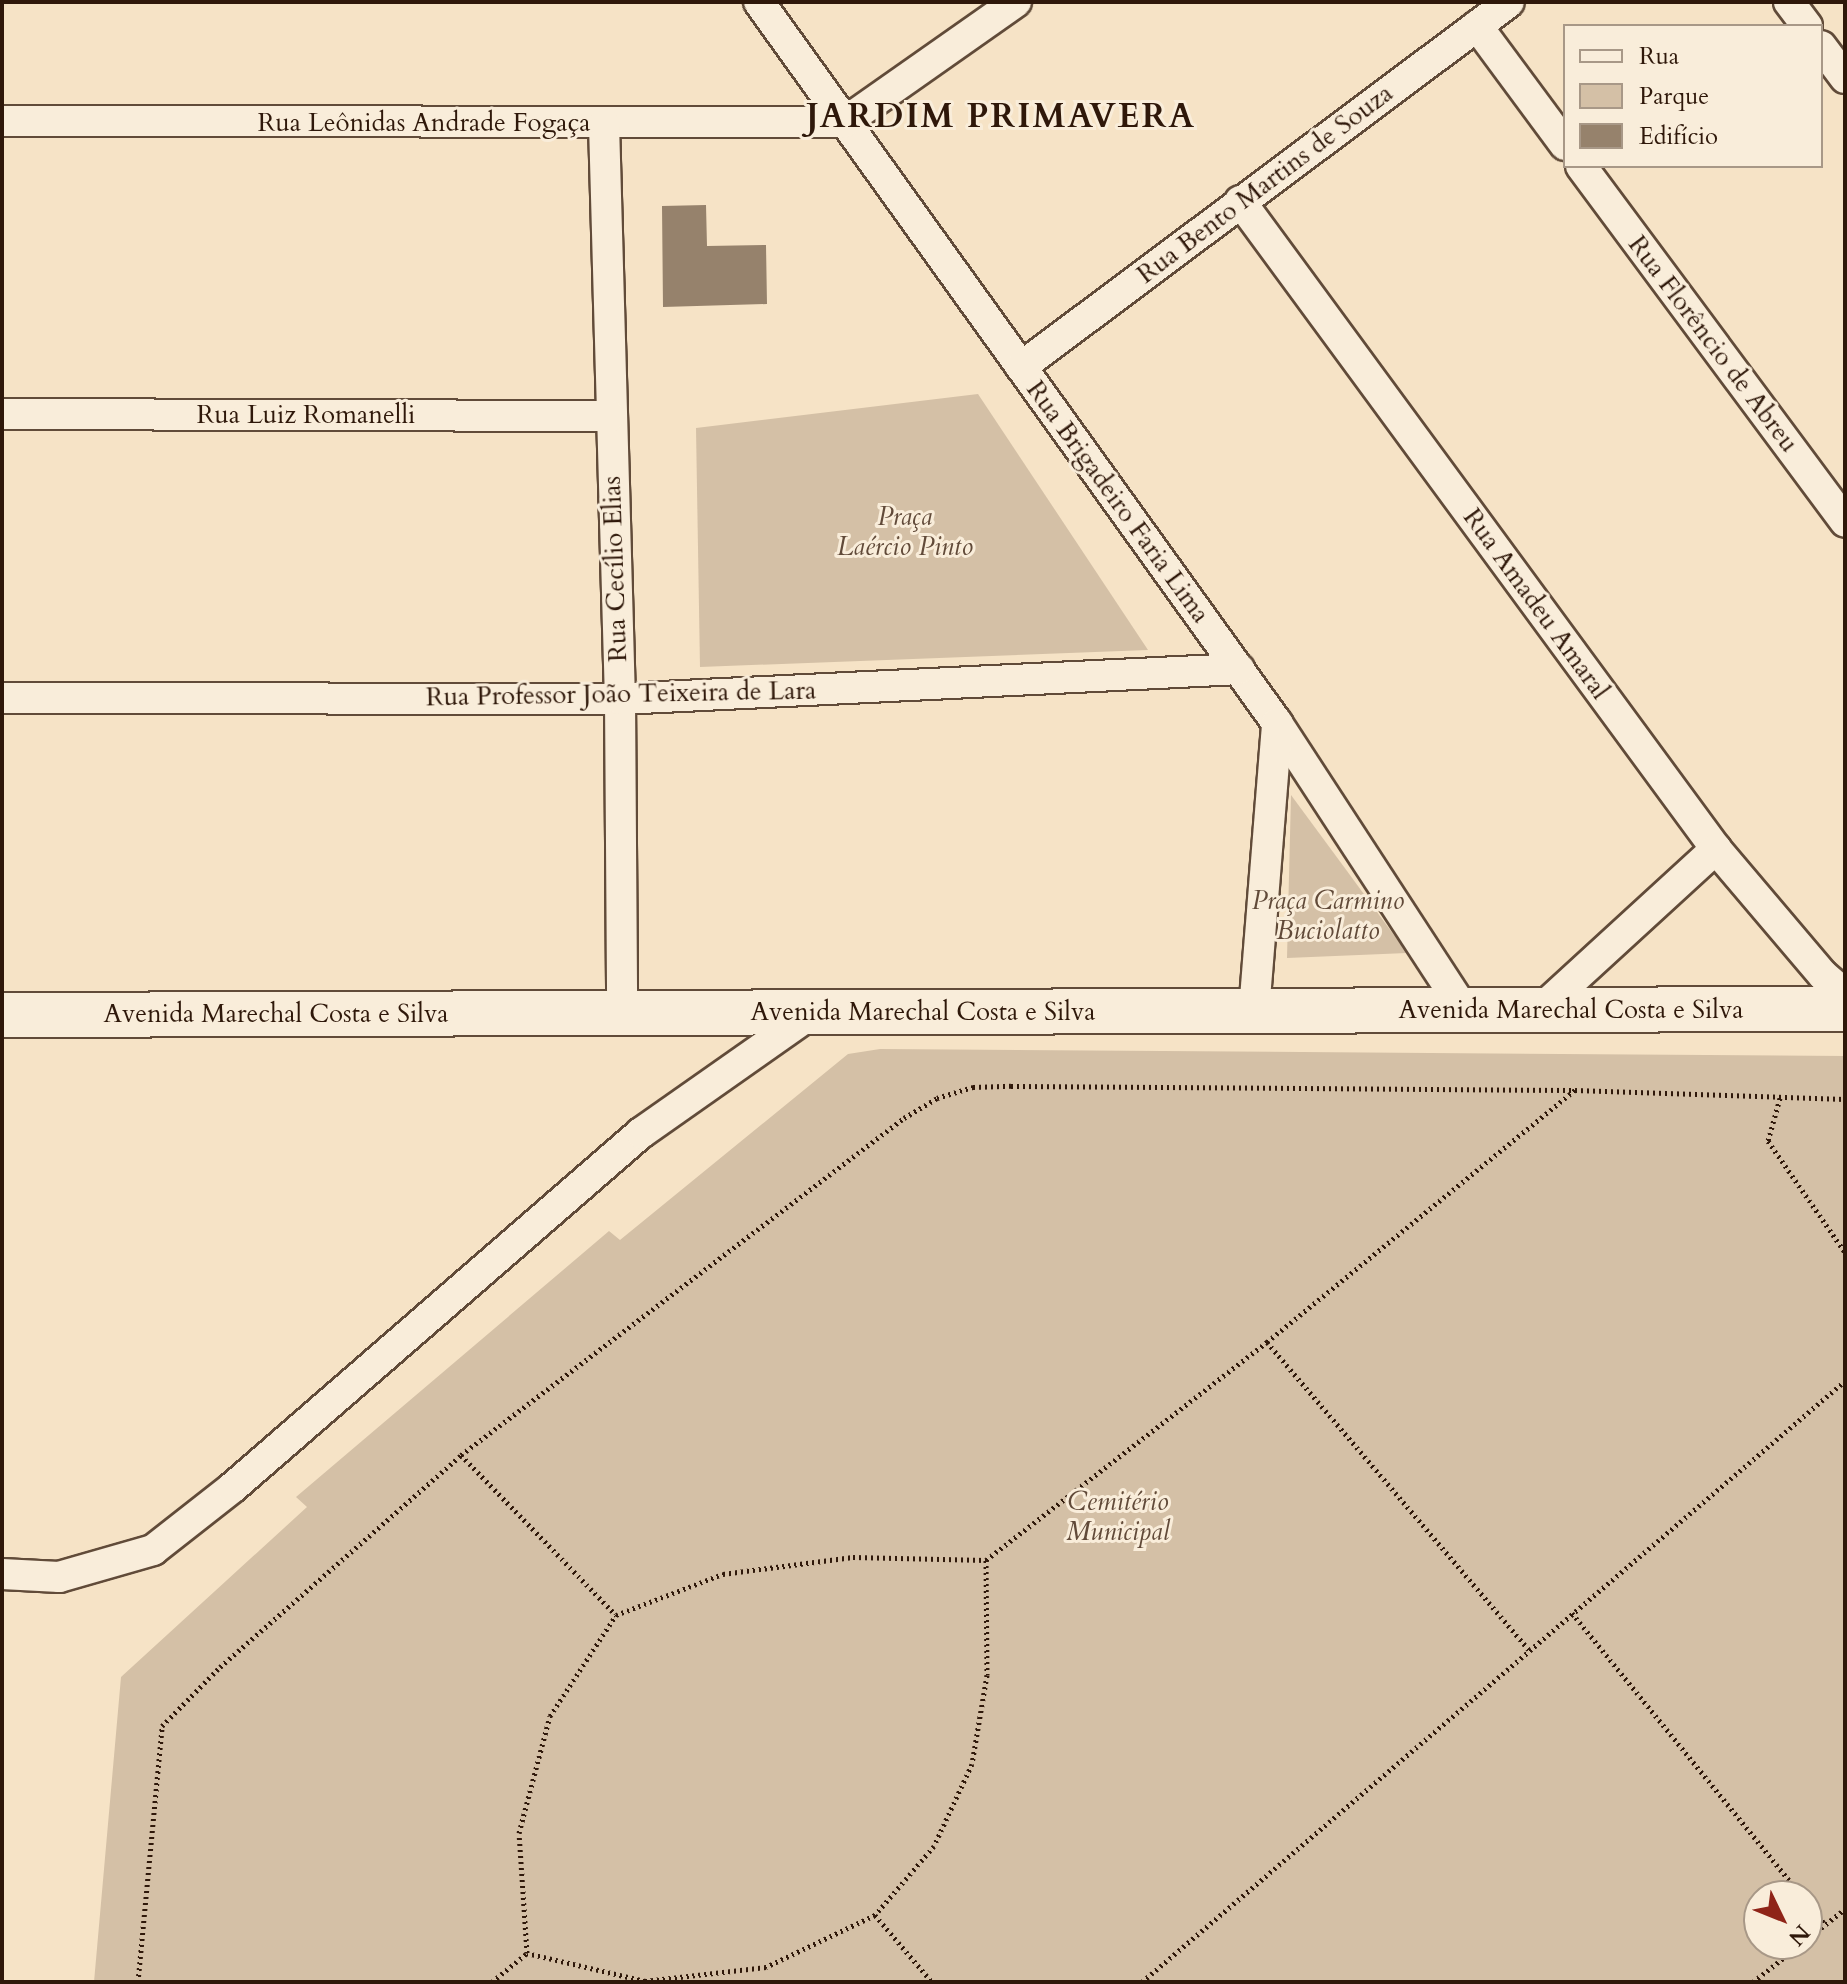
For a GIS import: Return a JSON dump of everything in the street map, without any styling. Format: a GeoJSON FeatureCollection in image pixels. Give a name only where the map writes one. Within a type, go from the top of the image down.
{"type":"FeatureCollection","features":[{"type":"Feature","properties":{"kind":"main road","name":"Avenida Marechal Costa e Silva"},"geometry":{"type":"LineString","coordinates":[[2,1015],[1540,1010],[1840,985]]}},
{"type":"Feature","properties":{"kind":"street","name":"Rua Brigadeiro Faria Lima"},"geometry":{"type":"LineString","coordinates":[[759,2],[1277,723],[1464,1010]]}},
{"type":"Feature","properties":{"kind":"street"},"geometry":{"type":"LineString","coordinates":[[845,122],[1016,2]]}},
{"type":"Feature","properties":{"kind":"street","name":"Rua Bento Martins de Souza"},"geometry":{"type":"LineString","coordinates":[[1021,367],[1509,2]]}},
{"type":"Feature","properties":{"kind":"street"},"geometry":{"type":"LineString","coordinates":[[1789,2],[1806,24]]}},
{"type":"Feature","properties":{"kind":"street"},"geometry":{"type":"LineString","coordinates":[[1477,26],[1563,142]]}},
{"type":"Feature","properties":{"kind":"street"},"geometry":{"type":"LineString","coordinates":[[1823,49],[1845,78]]}},
{"type":"Feature","properties":{"kind":"street","name":"Rua Leônidas Andrade Fogaça"},"geometry":{"type":"LineString","coordinates":[[2,121],[845,122]]}},
{"type":"Feature","properties":{"kind":"street","name":"Rua Cecílio Elias"},"geometry":{"type":"LineString","coordinates":[[604,124],[620,699],[622,1013]]}},
{"type":"Feature","properties":{"kind":"street","name":"Rua Florêncio de Abreu"},"geometry":{"type":"LineString","coordinates":[[1582,168],[1845,522]]}},
{"type":"Feature","properties":{"kind":"street","name":"Rua Amadeu Amaral"},"geometry":{"type":"LineString","coordinates":[[1240,201],[1716,849],[1840,985]]}},
{"type":"Feature","properties":{"kind":"street","name":"Rua Luiz Romanelli"},"geometry":{"type":"LineString","coordinates":[[2,414],[610,416]]}},
{"type":"Feature","properties":{"kind":"street","name":"Rua Professor João Teixeira de Lara"},"geometry":{"type":"LineString","coordinates":[[2,698],[620,699],[1239,669]]}},
{"type":"Feature","properties":{"kind":"street"},"geometry":{"type":"LineString","coordinates":[[1254,1011],[1277,723]]}},
{"type":"Feature","properties":{"kind":"street"},"geometry":{"type":"LineString","coordinates":[[1540,1010],[1716,849]]}},
{"type":"Feature","properties":{"kind":"street"},"geometry":{"type":"LineString","coordinates":[[2,1574],[59,1577],[153,1550],[232,1488],[641,1133],[813,1012]]}},
{"type":"Feature","properties":{"kind":"path"},"geometry":{"type":"LineString","coordinates":[[138,1982],[162,1726],[220,1667],[461,1455],[904,1118],[937,1098],[973,1087],[1011,1086],[1575,1090],[1845,1099]]}},
{"type":"Feature","properties":{"kind":"path"},"geometry":{"type":"LineString","coordinates":[[527,1953],[519,1833],[550,1716],[616,1615],[723,1574],[853,1557],[986,1560],[1267,1342],[1575,1090]]}},
{"type":"Feature","properties":{"kind":"path"},"geometry":{"type":"LineString","coordinates":[[1780,1098],[1768,1141],[1845,1252]]}},
{"type":"Feature","properties":{"kind":"path"},"geometry":{"type":"LineString","coordinates":[[1267,1342],[1529,1650]]}},
{"type":"Feature","properties":{"kind":"path"},"geometry":{"type":"LineString","coordinates":[[1142,1982],[1845,1381]]}},
{"type":"Feature","properties":{"kind":"path"},"geometry":{"type":"LineString","coordinates":[[461,1455],[616,1615]]}},
{"type":"Feature","properties":{"kind":"path"},"geometry":{"type":"LineString","coordinates":[[527,1953],[645,1981],[766,1967],[875,1915],[934,1846],[972,1764],[987,1675],[986,1560]]}},
{"type":"Feature","properties":{"kind":"path"},"geometry":{"type":"LineString","coordinates":[[1572,1613],[1789,1880]]}},
{"type":"Feature","properties":{"kind":"path"},"geometry":{"type":"LineString","coordinates":[[1823,1922],[1825,1924],[1845,1909]]}},
{"type":"Feature","properties":{"kind":"path"},"geometry":{"type":"LineString","coordinates":[[875,1915],[932,1982]]}},
{"type":"Feature","properties":{"kind":"path"},"geometry":{"type":"LineString","coordinates":[[492,1982],[527,1953]]}},
{"type":"Feature","properties":{"kind":"path"},"geometry":{"type":"LineString","coordinates":[[1753,1982],[1781,1960]]}},
{"type":"Feature","properties":{"kind":"green space","name":"Praça Laércio Pinto"},"geometry":{"type":"Polygon","coordinates":[[[978,394],[1148,650],[700,667],[696,428],[978,394]]]}},
{"type":"Feature","properties":{"kind":"green space","name":"Praça Carmino Buciolatto"},"geometry":{"type":"Polygon","coordinates":[[[1291,795],[1347,871],[1407,953],[1287,958],[1291,795]]]}},
{"type":"Feature","properties":{"kind":"green space","name":"Cemitério Municipal"},"geometry":{"type":"Polygon","coordinates":[[[880,1049],[1845,1056],[1845,1982],[94,1982],[121,1677],[307,1507],[296,1497],[609,1231],[620,1240],[848,1054],[880,1049]]]}},
{"type":"Feature","properties":{"kind":"building"},"geometry":{"type":"Polygon","coordinates":[[[706,205],[707,246],[766,245],[767,304],[663,307],[662,206],[706,205]]]}},
{"type":"Feature","properties":{"kind":"district","name":"JARDIM PRIMAVERA"},"geometry":{"type":"Point","coordinates":[1001,117]}}]}
